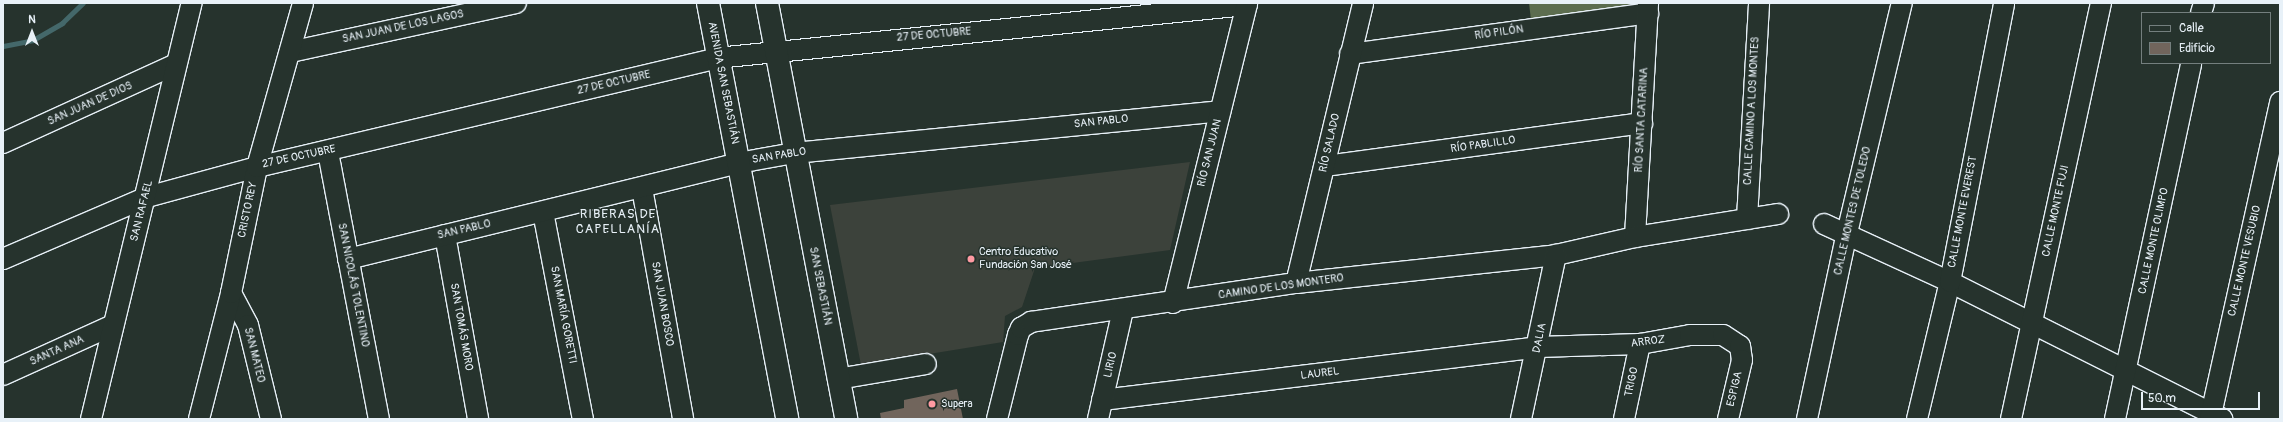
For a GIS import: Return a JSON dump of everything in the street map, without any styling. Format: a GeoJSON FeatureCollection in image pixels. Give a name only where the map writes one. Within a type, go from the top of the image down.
{"type":"FeatureCollection","features":[{"type":"Feature","properties":{"kind":"main road","name":"AVENIDA SAN SEBASTIÁN"},"geometry":{"type":"LineString","coordinates":[[708,3],[717,58],[738,163]]}},
{"type":"Feature","properties":{"kind":"main road"},"geometry":{"type":"LineString","coordinates":[[767,3],[794,153]]}},
{"type":"Feature","properties":{"kind":"main road","name":"SAN SEBASTIÁN"},"geometry":{"type":"LineString","coordinates":[[794,153],[838,379],[849,417]]}},
{"type":"Feature","properties":{"kind":"main road"},"geometry":{"type":"LineString","coordinates":[[738,163],[787,419]]}},
{"type":"Feature","properties":{"kind":"street","name":"SAN RAFAEL"},"geometry":{"type":"LineString","coordinates":[[91,419],[111,326],[147,197],[176,64],[192,3]]}},
{"type":"Feature","properties":{"kind":"street","name":"CRISTO REY"},"geometry":{"type":"LineString","coordinates":[[199,419],[231,293],[257,167],[303,3]]}},
{"type":"Feature","properties":{"kind":"street","name":"SAN JUAN DE LOS LAGOS"},"geometry":{"type":"LineString","coordinates":[[290,52],[516,3]]}},
{"type":"Feature","properties":{"kind":"street","name":"RÍO SALADO"},"geometry":{"type":"LineString","coordinates":[[1296,283],[1325,166],[1362,3]]}},
{"type":"Feature","properties":{"kind":"street","name":"CALLE CAMINO A LOS MONTES"},"geometry":{"type":"LineString","coordinates":[[1747,219],[1759,3]]}},
{"type":"Feature","properties":{"kind":"street","name":"CALLE MONTES DE TOLEDO"},"geometry":{"type":"LineString","coordinates":[[1807,419],[1847,233],[1902,3]]}},
{"type":"Feature","properties":{"kind":"street","name":"CALLE MONTE EVEREST"},"geometry":{"type":"LineString","coordinates":[[1916,419],[1950,282],[2004,3]]}},
{"type":"Feature","properties":{"kind":"street","name":"CALLE MONTE FUJI"},"geometry":{"type":"LineString","coordinates":[[2011,419],[2101,3]]}},
{"type":"Feature","properties":{"kind":"street","name":"27 DE OCTUBRE"},"geometry":{"type":"LineString","coordinates":[[3,259],[147,197],[257,167],[328,152],[717,58],[776,50],[1246,4]]}},
{"type":"Feature","properties":{"kind":"street","name":"RÍO SAN JUAN"},"geometry":{"type":"LineString","coordinates":[[1173,303],[1246,4]]}},
{"type":"Feature","properties":{"kind":"street","name":"RÍO PILÓN"},"geometry":{"type":"LineString","coordinates":[[1350,54],[1648,8]]}},
{"type":"Feature","properties":{"kind":"street","name":"RÍO SANTA CATARINA"},"geometry":{"type":"LineString","coordinates":[[1635,237],[1648,8]]}},
{"type":"Feature","properties":{"kind":"street","name":"SAN JUAN DE DIOS"},"geometry":{"type":"LineString","coordinates":[[3,143],[176,64]]}},
{"type":"Feature","properties":{"kind":"street","name":"CALLE MONTE OLIMPO"},"geometry":{"type":"LineString","coordinates":[[2115,419],[2127,369],[2191,64]]}},
{"type":"Feature","properties":{"kind":"street","name":"CALLE MONTE VESUBIO"},"geometry":{"type":"LineString","coordinates":[[2214,417],[2280,102]]}},
{"type":"Feature","properties":{"kind":"street","name":"SAN PABLO"},"geometry":{"type":"LineString","coordinates":[[348,259],[642,188],[738,163],[794,153],[1220,110]]}},
{"type":"Feature","properties":{"kind":"street","name":"RÍO PABLILLO"},"geometry":{"type":"LineString","coordinates":[[1325,166],[1642,123]]}},
{"type":"Feature","properties":{"kind":"street","name":"SAN NICOLÁS TOLENTINO"},"geometry":{"type":"LineString","coordinates":[[328,152],[379,419]]}},
{"type":"Feature","properties":{"kind":"street","name":"SAN JUAN BOSCO"},"geometry":{"type":"LineString","coordinates":[[642,188],[683,419]]}},
{"type":"Feature","properties":{"kind":"street","name":"SAN MARÍA GORETTI"},"geometry":{"type":"LineString","coordinates":[[543,212],[583,419]]}},
{"type":"Feature","properties":{"kind":"street","name":"CAMINO DE LOS MONTERO"},"geometry":{"type":"LineString","coordinates":[[997,419],[1021,328],[1031,322],[1173,303],[1296,283],[1556,255],[1635,237],[1778,214]]}},
{"type":"Feature","properties":{"kind":"street"},"geometry":{"type":"LineString","coordinates":[[1824,224],[1847,233],[1950,282],[2127,369],[2214,417]]}},
{"type":"Feature","properties":{"kind":"street","name":"SAN TOMÁS MORO"},"geometry":{"type":"LineString","coordinates":[[445,235],[478,419]]}},
{"type":"Feature","properties":{"kind":"street","name":"DALIA"},"geometry":{"type":"LineString","coordinates":[[1521,419],[1538,347],[1556,255]]}},
{"type":"Feature","properties":{"kind":"street","name":"SAN MATEO"},"geometry":{"type":"LineString","coordinates":[[231,293],[248,325],[271,419]]}},
{"type":"Feature","properties":{"kind":"street","name":"LIRIO"},"geometry":{"type":"LineString","coordinates":[[1100,410],[1123,310]]}},
{"type":"Feature","properties":{"kind":"street","name":"SANTA ANA"},"geometry":{"type":"LineString","coordinates":[[3,375],[111,326]]}},
{"type":"Feature","properties":{"kind":"street","name":"ARROZ"},"geometry":{"type":"LineString","coordinates":[[1538,347],[1640,344],[1690,336],[1724,335],[1740,346],[1742,360]]}},
{"type":"Feature","properties":{"kind":"street","name":"TRIGO"},"geometry":{"type":"LineString","coordinates":[[1624,419],[1640,344]]}},
{"type":"Feature","properties":{"kind":"street","name":"LAUREL"},"geometry":{"type":"LineString","coordinates":[[1100,410],[1538,347]]}},
{"type":"Feature","properties":{"kind":"street","name":"ESPIGA"},"geometry":{"type":"LineString","coordinates":[[1728,419],[1742,360]]}},
{"type":"Feature","properties":{"kind":"street"},"geometry":{"type":"LineString","coordinates":[[838,379],[926,364]]}},
{"type":"Feature","properties":{"kind":"shaded area","name":"Centro Educativo Fundación San José"},"geometry":{"type":"Polygon","coordinates":[[[1190,162],[1170,250],[1035,268],[1022,307],[1005,316],[1003,342],[861,365],[830,205],[1190,162]]]}},
{"type":"Feature","properties":{"kind":"green space"},"geometry":{"type":"Polygon","coordinates":[[[1529,3],[1640,3],[1531,20],[1529,3]]]}},
{"type":"Feature","properties":{"kind":"building","name":"Supera"},"geometry":{"type":"Polygon","coordinates":[[[957,389],[963,419],[881,419],[880,413],[904,408],[904,400],[957,389]]]}},
{"type":"Feature","properties":{"kind":"waterway"},"geometry":{"type":"LineString","coordinates":[[3,46],[33,40],[62,23],[83,3]]}},
{"type":"Feature","properties":{"kind":"place","name":"Centro Educativo Fundación San José"},"geometry":{"type":"Point","coordinates":[971,259]}},
{"type":"Feature","properties":{"kind":"place","name":"Supera"},"geometry":{"type":"Point","coordinates":[932,404]}},
{"type":"Feature","properties":{"kind":"district","name":"RIBERAS DE CAPELLANÍA"},"geometry":{"type":"Point","coordinates":[618,222]}}]}
